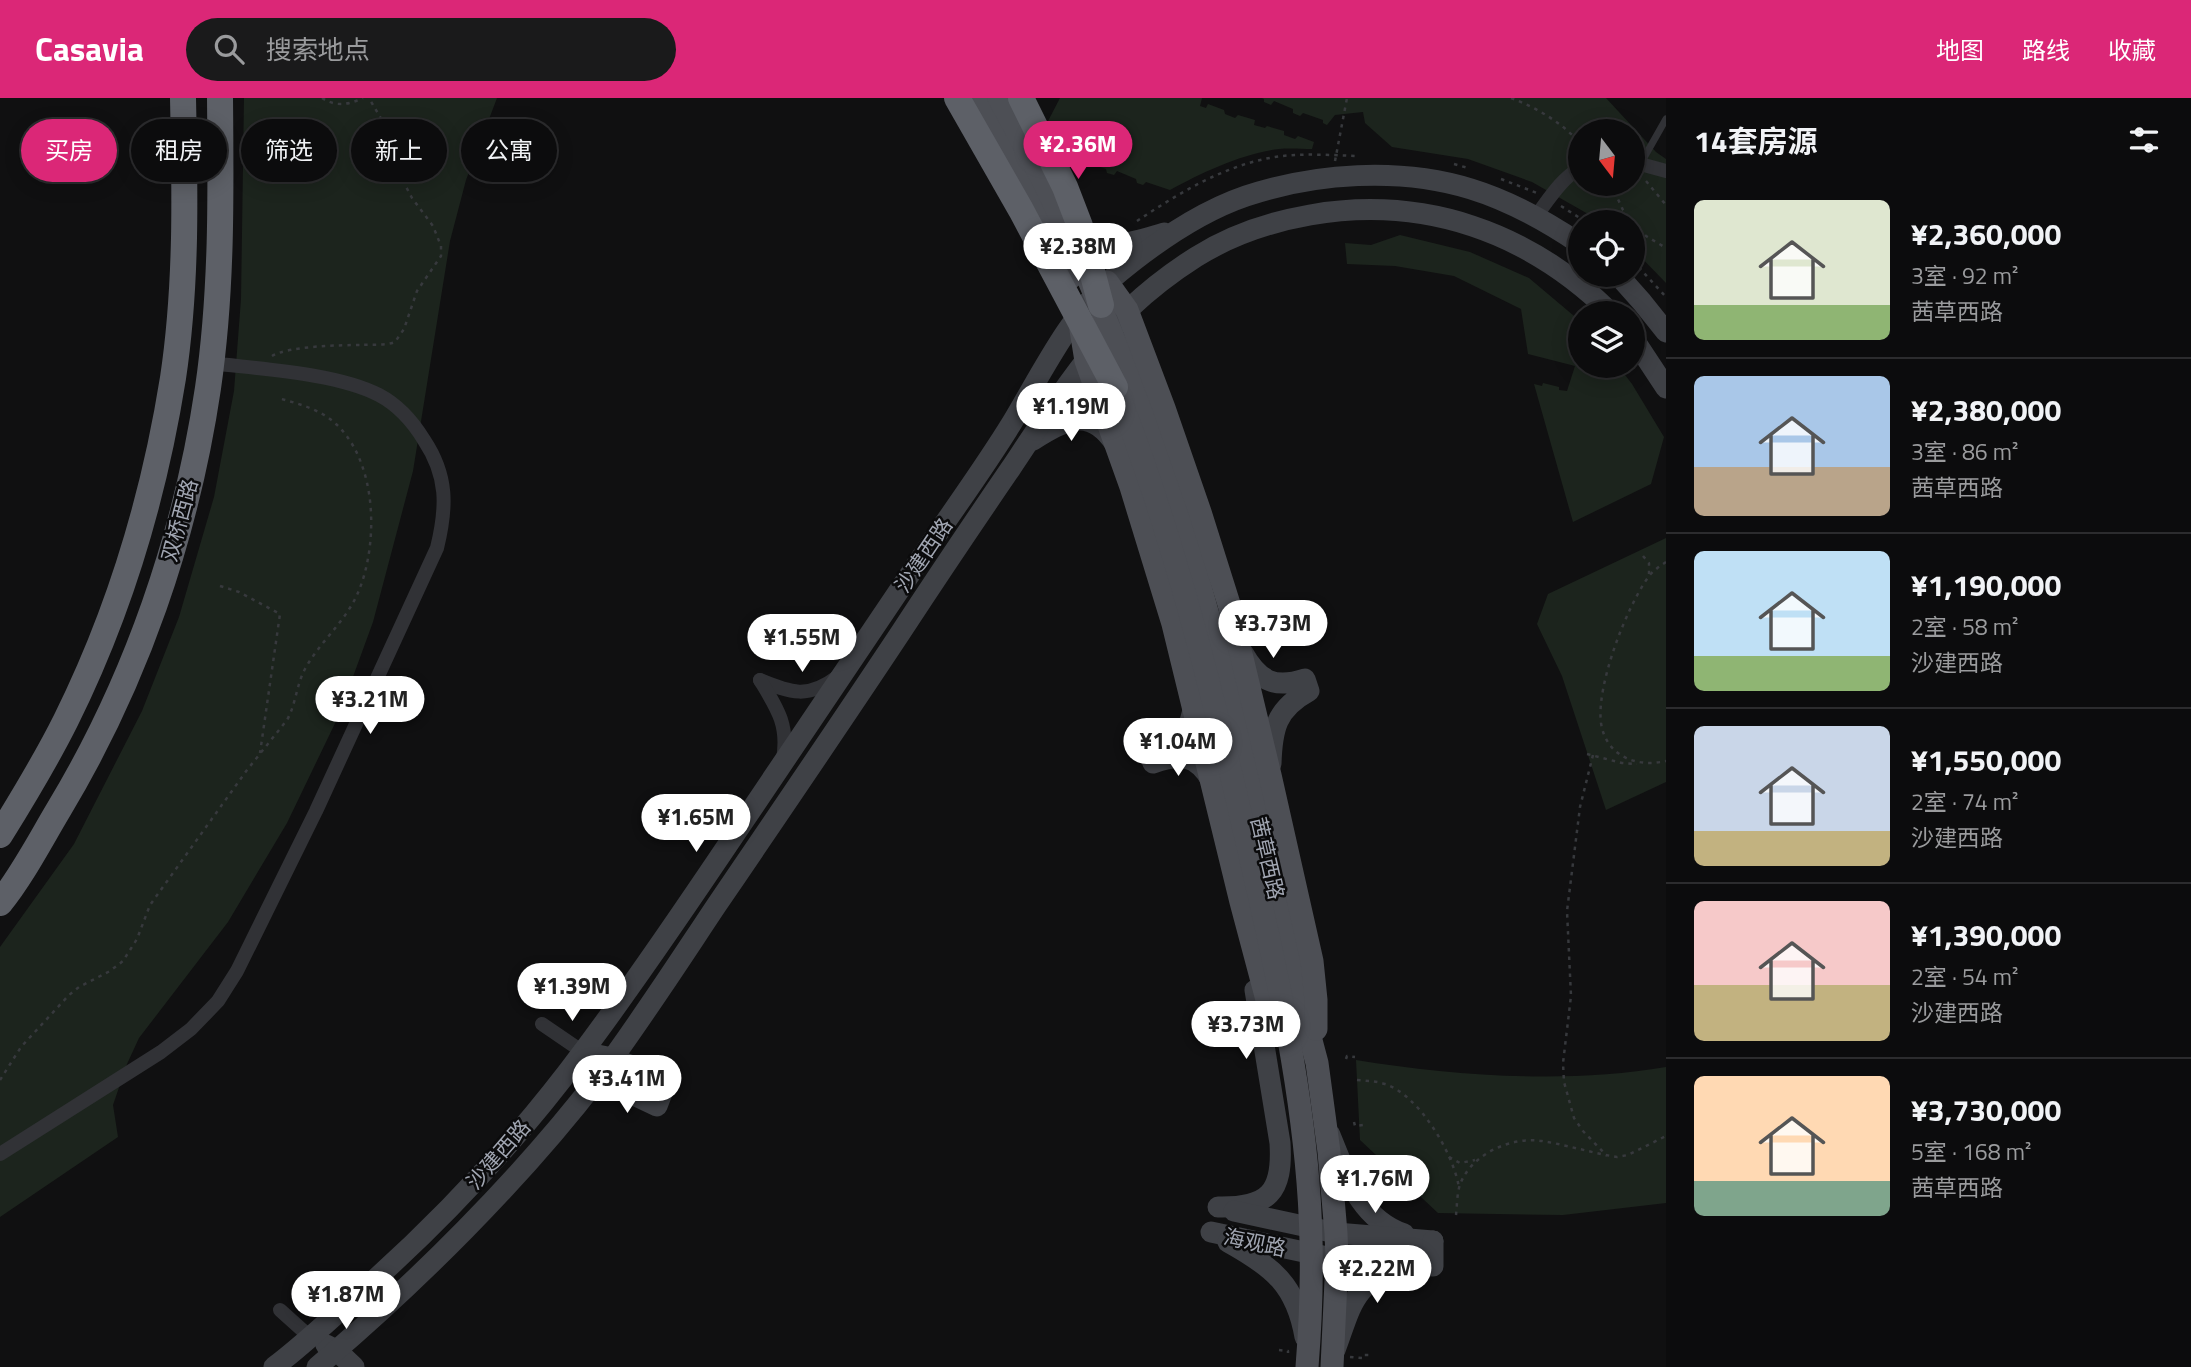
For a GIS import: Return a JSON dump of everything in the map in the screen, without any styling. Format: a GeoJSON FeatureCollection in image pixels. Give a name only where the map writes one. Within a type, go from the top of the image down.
{"type":"FeatureCollection","features":[{"type":"Feature","properties":{"kind":"highway","name":"双桥西路"},"geometry":{"type":"LineString","coordinates":[[3,830],[49,753],[87,676],[123,583],[150,490],[173,378],[179,317],[185,228],[183,98]]}},
{"type":"Feature","properties":{"kind":"highway","name":"双桥西路"},"geometry":{"type":"LineString","coordinates":[[0,903],[47,830],[84,765],[122,687],[159,591],[187,495],[211,363],[219,271],[220,98]]}},
{"type":"Feature","properties":{"kind":"highway"},"geometry":{"type":"LineString","coordinates":[[957,98],[1021,210],[1115,387]]}},
{"type":"Feature","properties":{"kind":"highway"},"geometry":{"type":"LineString","coordinates":[[1021,98],[1070,200],[1087,251],[1096,300]]}},
{"type":"Feature","properties":{"kind":"highway"},"geometry":{"type":"LineString","coordinates":[[0,923],[13,902],[47,830]]}},
{"type":"Feature","properties":{"kind":"main road","name":"茜草西路"},"geometry":{"type":"LineString","coordinates":[[976,98],[1014,162],[1056,248],[1115,387],[1216,674],[1317,1063],[1336,1233],[1333,1361]]}},
{"type":"Feature","properties":{"kind":"main road"},"geometry":{"type":"LineString","coordinates":[[976,98],[1049,246],[1096,300],[1127,310],[1186,467],[1240,648],[1312,961],[1317,1063]]}},
{"type":"Feature","properties":{"kind":"main road","name":"茜草西路"},"geometry":{"type":"LineString","coordinates":[[999,98],[1042,178],[1132,381],[1182,522],[1284,1007],[1300,1110],[1308,1183],[1311,1254],[1301,1360]]}},
{"type":"Feature","properties":{"kind":"main road"},"geometry":{"type":"LineString","coordinates":[[1013,98],[1079,230],[1096,300],[1086,361],[1131,487],[1173,624],[1241,902],[1300,1110]]}},
{"type":"Feature","properties":{"kind":"main road"},"geometry":{"type":"LineString","coordinates":[[1096,300],[1180,229],[1208,213],[1243,197],[1290,184],[1332,178],[1360,176],[1431,180],[1470,188],[1536,216],[1568,236]]}},
{"type":"Feature","properties":{"kind":"main road","name":"沙建西路"},"geometry":{"type":"LineString","coordinates":[[324,1362],[471,1222],[598,1078],[1028,443],[1086,361],[1127,310],[1196,257],[1254,228],[1285,219],[1359,209],[1395,209],[1442,217],[1492,232],[1550,264],[1588,290],[1599,301]]}},
{"type":"Feature","properties":{"kind":"main road"},"geometry":{"type":"LineString","coordinates":[[1079,230],[1094,240],[1117,244],[1180,229]]}},
{"type":"Feature","properties":{"kind":"main road"},"geometry":{"type":"LineString","coordinates":[[1049,246],[1079,230]]}},
{"type":"Feature","properties":{"kind":"main road"},"geometry":{"type":"LineString","coordinates":[[1629,287],[1666,332]]}},
{"type":"Feature","properties":{"kind":"main road","name":"沙建西路"},"geometry":{"type":"LineString","coordinates":[[274,1367],[401,1257],[451,1207],[489,1167],[583,1052],[681,914],[1096,300]]}},
{"type":"Feature","properties":{"kind":"main road"},"geometry":{"type":"LineString","coordinates":[[1645,356],[1666,388]]}},
{"type":"Feature","properties":{"kind":"main road"},"geometry":{"type":"LineString","coordinates":[[1028,443],[1060,425],[1080,419],[1106,430],[1117,447]]}},
{"type":"Feature","properties":{"kind":"main road"},"geometry":{"type":"LineString","coordinates":[[1131,487],[1186,467]]}},
{"type":"Feature","properties":{"kind":"main road"},"geometry":{"type":"LineString","coordinates":[[1240,648],[1250,665],[1264,679],[1285,684],[1305,680],[1310,691],[1290,703],[1277,721],[1273,731],[1270,775]]}},
{"type":"Feature","properties":{"kind":"main road"},"geometry":{"type":"LineString","coordinates":[[1193,702],[1193,712],[1183,734],[1169,746],[1150,755],[1153,763],[1173,757],[1193,760],[1206,771],[1211,780]]}},
{"type":"Feature","properties":{"kind":"main road"},"geometry":{"type":"LineString","coordinates":[[1241,902],[1270,1075],[1281,1164],[1280,1177],[1275,1188],[1254,1204],[1238,1208],[1218,1208],[1211,1232],[1263,1264],[1286,1286],[1302,1318],[1301,1360]]}},
{"type":"Feature","properties":{"kind":"main road"},"geometry":{"type":"LineString","coordinates":[[583,1052],[612,1058],[667,1080],[657,1105],[598,1078],[583,1052]]}},
{"type":"Feature","properties":{"kind":"main road"},"geometry":{"type":"LineString","coordinates":[[1325,1122],[1350,1184],[1368,1211],[1387,1227],[1433,1241],[1433,1266],[1387,1273],[1371,1281],[1357,1296],[1333,1361]]}},
{"type":"Feature","properties":{"kind":"main road","name":"海观路"},"geometry":{"type":"LineString","coordinates":[[1218,1208],[1336,1233],[1433,1241]]}},
{"type":"Feature","properties":{"kind":"main road","name":"海观路"},"geometry":{"type":"LineString","coordinates":[[1211,1232],[1337,1259],[1433,1266]]}},
{"type":"Feature","properties":{"kind":"main road"},"geometry":{"type":"LineString","coordinates":[[310,1337],[324,1362],[354,1367]]}},
{"type":"Feature","properties":{"kind":"street"},"geometry":{"type":"LineString","coordinates":[[1645,165],[1666,172]]}},
{"type":"Feature","properties":{"kind":"street"},"geometry":{"type":"LineString","coordinates":[[1536,216],[1568,178]]}},
{"type":"Feature","properties":{"kind":"street"},"geometry":{"type":"LineString","coordinates":[[0,1154],[162,1052],[191,1029],[218,1001],[237,971],[310,823],[437,548],[443,523],[444,495],[439,469],[416,427],[399,409],[379,395],[330,379],[211,363]]}},
{"type":"Feature","properties":{"kind":"street"},"geometry":{"type":"LineString","coordinates":[[782,764],[785,748],[784,725],[760,680],[787,691],[813,691],[844,673]]}},
{"type":"Feature","properties":{"kind":"street"},"geometry":{"type":"LineString","coordinates":[[541,1024],[583,1052]]}},
{"type":"Feature","properties":{"kind":"street"},"geometry":{"type":"LineString","coordinates":[[280,1310],[310,1337]]}},
{"type":"Feature","properties":{"kind":"lane"},"geometry":{"type":"LineString","coordinates":[[1645,155],[1666,119]]}},
{"type":"Feature","properties":{"kind":"path"},"geometry":{"type":"LineString","coordinates":[[322,98],[338,104],[351,104],[363,98]]}},
{"type":"Feature","properties":{"kind":"path"},"geometry":{"type":"LineString","coordinates":[[266,370],[268,361],[276,353],[322,346],[390,344],[400,337],[417,291],[441,256],[439,236],[412,198],[395,162],[383,122],[369,98]]}},
{"type":"Feature","properties":{"kind":"path"},"geometry":{"type":"LineString","coordinates":[[1332,178],[1347,98]]}},
{"type":"Feature","properties":{"kind":"path"},"geometry":{"type":"LineString","coordinates":[[1511,98],[1544,114],[1568,132]]}},
{"type":"Feature","properties":{"kind":"path"},"geometry":{"type":"LineString","coordinates":[[1645,177],[1648,186],[1666,205]]}},
{"type":"Feature","properties":{"kind":"path"},"geometry":{"type":"LineString","coordinates":[[1645,235],[1666,248]]}},
{"type":"Feature","properties":{"kind":"path"},"geometry":{"type":"LineString","coordinates":[[1645,274],[1666,297]]}},
{"type":"Feature","properties":{"kind":"path"},"geometry":{"type":"LineString","coordinates":[[0,1080],[25,1042],[69,995],[123,961],[137,939],[150,905],[291,712],[298,683],[317,648],[347,612],[356,596],[367,565],[371,508],[367,483],[355,449],[336,424],[322,413],[278,398]]}},
{"type":"Feature","properties":{"kind":"path"},"geometry":{"type":"LineString","coordinates":[[1643,556],[1649,563],[1648,576]]}},
{"type":"Feature","properties":{"kind":"path"},"geometry":{"type":"LineString","coordinates":[[1647,764],[1625,758],[1611,747],[1601,724],[1601,708],[1617,640],[1648,576],[1666,562]]}},
{"type":"Feature","properties":{"kind":"path"},"geometry":{"type":"LineString","coordinates":[[220,586],[239,592],[280,614],[260,753]]}},
{"type":"Feature","properties":{"kind":"path"},"geometry":{"type":"LineString","coordinates":[[1587,754],[1622,763],[1647,764],[1666,761]]}},
{"type":"Feature","properties":{"kind":"path"},"geometry":{"type":"LineString","coordinates":[[1594,755],[1580,807],[1567,911],[1571,996],[1563,1063],[1564,1082],[1574,1118],[1607,1156]]}},
{"type":"Feature","properties":{"kind":"path"},"geometry":{"type":"LineString","coordinates":[[1346,1059],[1347,1056],[1355,1057]]}},
{"type":"Feature","properties":{"kind":"path"},"geometry":{"type":"LineString","coordinates":[[1357,1080],[1387,1084],[1404,1095],[1423,1114],[1455,1162],[1466,1164],[1514,1142],[1542,1141],[1617,1157],[1628,1155],[1666,1136]]}},
{"type":"Feature","properties":{"kind":"path"},"geometry":{"type":"LineString","coordinates":[[1354,1122],[1355,1126],[1363,1125]]}},
{"type":"Feature","properties":{"kind":"path"},"geometry":{"type":"LineString","coordinates":[[1444,1148],[1458,1180],[1456,1215]]}},
{"type":"Feature","properties":{"kind":"path"},"geometry":{"type":"LineString","coordinates":[[1459,1188],[1464,1177],[1481,1157]]}},
{"type":"Feature","properties":{"kind":"path"},"geometry":{"type":"LineString","coordinates":[[1279,1350],[1288,1351],[1301,1360]]}},
{"type":"Feature","properties":{"kind":"path"},"geometry":{"type":"LineString","coordinates":[[1362,1357],[1371,1355]]}},
{"type":"Feature","properties":{"kind":"shaded area"},"geometry":{"type":"Polygon","coordinates":[[[244,98],[497,98],[489,119],[461,119],[461,182],[465,182],[450,241],[413,471],[373,622],[339,715],[287,823],[228,922],[139,1038],[113,1105],[118,1137],[0,1217],[0,947],[74,844],[142,711],[179,617],[214,497],[234,391],[241,299],[243,182],[337,182],[337,119],[244,119],[244,98]]]}},
{"type":"Feature","properties":{"kind":"shaded area"},"geometry":{"type":"Polygon","coordinates":[[[1060,98],[1202,98],[1200,106],[1206,108],[1208,104],[1235,118],[1238,115],[1255,120],[1254,125],[1265,128],[1267,126],[1284,131],[1284,135],[1295,139],[1298,136],[1314,142],[1312,149],[1279,149],[1237,159],[1170,190],[1146,182],[1143,185],[1137,183],[1136,179],[1117,171],[1114,175],[1107,173],[1106,169],[1086,162],[1080,165],[1077,177],[1067,159],[1073,145],[1047,123],[1060,98]]]}},
{"type":"Feature","properties":{"kind":"shaded area"},"geometry":{"type":"Polygon","coordinates":[[[1262,98],[1606,98],[1625,119],[1568,119],[1568,196],[1645,196],[1645,140],[1666,159],[1666,283],[1645,261],[1645,210],[1581,210],[1532,182],[1468,159],[1392,147],[1365,123],[1363,112],[1335,115],[1327,125],[1323,120],[1303,113],[1300,116],[1293,113],[1293,109],[1274,101],[1271,105],[1262,98]]]}},
{"type":"Feature","properties":{"kind":"shaded area"},"geometry":{"type":"Polygon","coordinates":[[[1400,235],[1470,252],[1529,278],[1568,311],[1568,364],[1528,354],[1521,309],[1454,276],[1395,266],[1347,264],[1345,243],[1371,245],[1400,235]]]}},
{"type":"Feature","properties":{"kind":"shaded area"},"geometry":{"type":"Polygon","coordinates":[[[1571,378],[1627,378],[1664,437],[1651,484],[1573,522],[1534,384],[1542,386],[1543,383],[1567,391],[1571,378]]]}},
{"type":"Feature","properties":{"kind":"shaded area"},"geometry":{"type":"Polygon","coordinates":[[[1666,538],[1666,782],[1606,810],[1562,676],[1537,624],[1548,594],[1666,538]]]}},
{"type":"Feature","properties":{"kind":"shaded area"},"geometry":{"type":"Polygon","coordinates":[[[1356,1060],[1393,1066],[1511,1076],[1590,1075],[1666,1067],[1666,1203],[1563,1215],[1438,1213],[1360,1140],[1356,1060]]]}}]}
